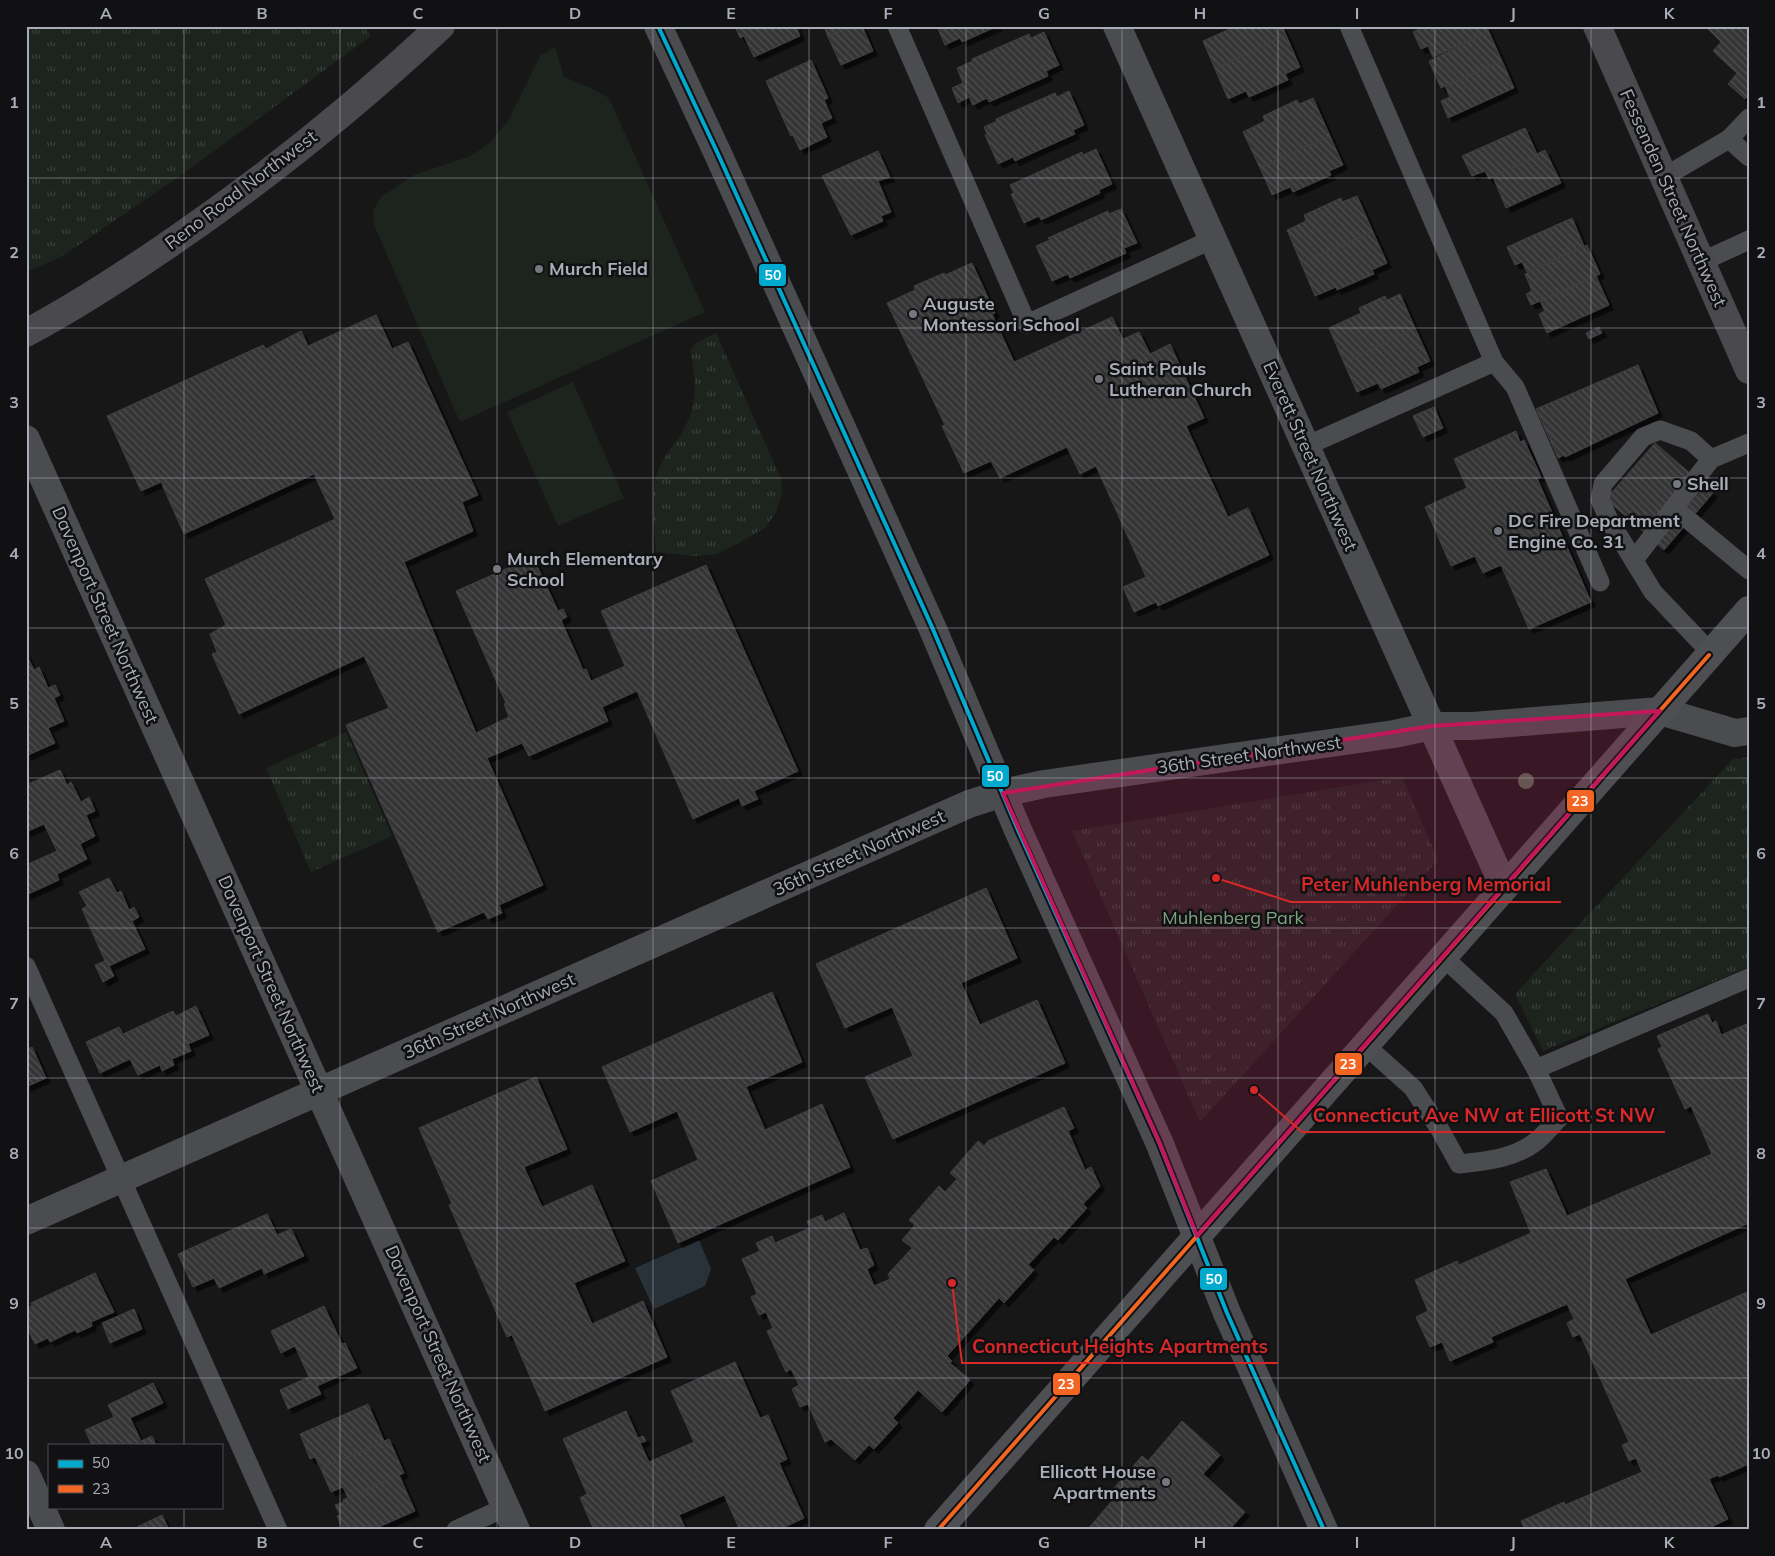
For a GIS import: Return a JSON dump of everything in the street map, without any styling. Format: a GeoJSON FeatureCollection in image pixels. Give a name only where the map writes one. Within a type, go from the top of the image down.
{"type":"FeatureCollection","features":[{"type":"Feature","properties":{"kind":"main road","name":"Reno Road Northwest"},"geometry":{"type":"LineString","coordinates":[[26,332],[135,268],[234,198],[323,130],[441,26]]}},
{"type":"Feature","properties":{"kind":"main road","name":"Fessenden Street Northwest"},"geometry":{"type":"LineString","coordinates":[[1597,26],[1749,370]]}},
{"type":"Feature","properties":{"kind":"main road"},"geometry":{"type":"LineString","coordinates":[[938,1530],[1749,610]]}},
{"type":"Feature","properties":{"kind":"street"},"geometry":{"type":"LineString","coordinates":[[658,26],[885,524],[1002,793],[1159,1142],[1227,1313],[1324,1530]]}},
{"type":"Feature","properties":{"kind":"street","name":"Everett Street Northwest"},"geometry":{"type":"LineString","coordinates":[[1117,26],[1504,887]]}},
{"type":"Feature","properties":{"kind":"street","name":"Davenport Street Northwest"},"geometry":{"type":"LineString","coordinates":[[26,439],[511,1518]]}},
{"type":"Feature","properties":{"kind":"street","name":"36th Street Northwest"},"geometry":{"type":"LineString","coordinates":[[26,1221],[969,804],[1002,793],[1054,783],[1384,735],[1432,726],[1473,726],[1660,711],[1735,733],[1749,732]]}},
{"type":"Feature","properties":{"kind":"street"},"geometry":{"type":"LineString","coordinates":[[26,1474],[51,1530]]}},
{"type":"Feature","properties":{"kind":"lane"},"geometry":{"type":"LineString","coordinates":[[897,26],[1027,324],[1213,239]]}},
{"type":"Feature","properties":{"kind":"lane"},"geometry":{"type":"LineString","coordinates":[[1349,26],[1494,362],[1516,387],[1600,582]]}},
{"type":"Feature","properties":{"kind":"lane"},"geometry":{"type":"LineString","coordinates":[[1664,177],[1730,139],[1749,118]]}},
{"type":"Feature","properties":{"kind":"lane"},"geometry":{"type":"LineString","coordinates":[[1730,139],[1749,157]]}},
{"type":"Feature","properties":{"kind":"lane"},"geometry":{"type":"LineString","coordinates":[[1701,262],[1749,240]]}},
{"type":"Feature","properties":{"kind":"lane"},"geometry":{"type":"LineString","coordinates":[[1306,446],[1494,362]]}},
{"type":"Feature","properties":{"kind":"lane"},"geometry":{"type":"LineString","coordinates":[[1711,459],[1691,442],[1660,430],[1643,437],[1603,484],[1600,500],[1609,520],[1653,592],[1711,653]]}},
{"type":"Feature","properties":{"kind":"lane"},"geometry":{"type":"LineString","coordinates":[[1634,560],[1711,459],[1749,443]]}},
{"type":"Feature","properties":{"kind":"lane"},"geometry":{"type":"LineString","coordinates":[[1674,508],[1749,570]]}},
{"type":"Feature","properties":{"kind":"lane"},"geometry":{"type":"LineString","coordinates":[[1365,1045],[1413,1088],[1439,1128],[1459,1164],[1497,1160],[1516,1154],[1535,1143],[1559,1118],[1536,1069],[1504,1013],[1443,957]]}},
{"type":"Feature","properties":{"kind":"lane"},"geometry":{"type":"LineString","coordinates":[[26,966],[278,1530]]}},
{"type":"Feature","properties":{"kind":"lane"},"geometry":{"type":"LineString","coordinates":[[1536,1069],[1749,978]]}},
{"type":"Feature","properties":{"kind":"lane"},"geometry":{"type":"LineString","coordinates":[[456,1530],[511,1518]]}},
{"type":"Feature","properties":{"kind":"highlighted area"},"geometry":{"type":"Polygon","coordinates":[[[1660,711],[1504,887],[1197,1236],[1159,1142],[1003,793],[1432,726],[1660,711]]]}},
{"type":"Feature","properties":{"kind":"green space"},"geometry":{"type":"Polygon","coordinates":[[[26,26],[363,26],[371,36],[180,176],[61,257],[26,272],[26,26]]]}},
{"type":"Feature","properties":{"kind":"green space","name":"Murch Field"},"geometry":{"type":"Polygon","coordinates":[[[555,47],[564,77],[589,87],[609,98],[705,312],[460,422],[374,225],[373,211],[381,197],[414,175],[471,156],[492,141],[509,119],[540,56],[555,47]]]}},
{"type":"Feature","properties":{"kind":"green space"},"geometry":{"type":"Polygon","coordinates":[[[716,333],[781,479],[782,493],[776,512],[766,527],[717,554],[693,556],[656,552],[653,509],[654,487],[659,468],[683,430],[693,406],[695,388],[690,350],[696,343],[716,333]]]}},
{"type":"Feature","properties":{"kind":"green space"},"geometry":{"type":"Polygon","coordinates":[[[573,382],[624,498],[558,526],[507,412],[573,382]]]}},
{"type":"Feature","properties":{"kind":"green space"},"geometry":{"type":"Polygon","coordinates":[[[346,732],[392,836],[311,872],[266,768],[346,732]]]}},
{"type":"Feature","properties":{"kind":"green space"},"geometry":{"type":"Polygon","coordinates":[[[1749,757],[1749,967],[1543,1051],[1515,994],[1733,759],[1749,757]]]}},
{"type":"Feature","properties":{"kind":"green space","name":"Muhlenberg Park"},"geometry":{"type":"Polygon","coordinates":[[[1402,777],[1438,860],[1200,1122],[1072,831],[1402,777]]]}},
{"type":"Feature","properties":{"kind":"shaded area"},"geometry":{"type":"Polygon","coordinates":[[[699,1240],[711,1269],[705,1286],[654,1309],[635,1268],[699,1240]]]}},
{"type":"Feature","properties":{"kind":"building"},"geometry":{"type":"Polygon","coordinates":[[[735,26],[796,26],[800,36],[754,57],[744,36],[740,38],[735,26]]]}},
{"type":"Feature","properties":{"kind":"building"},"geometry":{"type":"Polygon","coordinates":[[[824,26],[852,26],[828,37],[824,26]]]}},
{"type":"Feature","properties":{"kind":"building"},"geometry":{"type":"Polygon","coordinates":[[[852,26],[862,26],[873,51],[841,65],[828,37],[852,26]]]}},
{"type":"Feature","properties":{"kind":"building"},"geometry":{"type":"Polygon","coordinates":[[[937,26],[998,26],[962,42],[960,38],[945,45],[937,26]]]}},
{"type":"Feature","properties":{"kind":"building"},"geometry":{"type":"Polygon","coordinates":[[[1231,26],[1282,26],[1286,35],[1215,69],[1203,41],[1232,28],[1231,26]]]}},
{"type":"Feature","properties":{"kind":"building"},"geometry":{"type":"Polygon","coordinates":[[[1425,26],[1486,26],[1489,32],[1433,57],[1428,46],[1421,49],[1413,32],[1425,26]]]}},
{"type":"Feature","properties":{"kind":"building"},"geometry":{"type":"Polygon","coordinates":[[[1705,26],[1722,26],[1714,35],[1705,26]]]}},
{"type":"Feature","properties":{"kind":"building"},"geometry":{"type":"Polygon","coordinates":[[[1722,26],[1749,26],[1749,46],[1730,67],[1713,51],[1721,42],[1714,35],[1722,26]]]}},
{"type":"Feature","properties":{"kind":"building"},"geometry":{"type":"Polygon","coordinates":[[[1044,32],[1059,65],[1046,71],[1048,76],[989,102],[987,98],[973,105],[969,97],[958,103],[952,88],[963,83],[957,68],[973,61],[972,59],[1029,34],[1031,38],[1044,32]]]}},
{"type":"Feature","properties":{"kind":"building"},"geometry":{"type":"Polygon","coordinates":[[[1489,32],[1502,61],[1441,88],[1429,61],[1489,32]]]}},
{"type":"Feature","properties":{"kind":"building"},"geometry":{"type":"Polygon","coordinates":[[[1286,35],[1300,67],[1285,74],[1288,80],[1249,97],[1246,91],[1228,99],[1215,69],[1286,35]]]}},
{"type":"Feature","properties":{"kind":"building"},"geometry":{"type":"Polygon","coordinates":[[[1749,46],[1749,95],[1745,99],[1728,84],[1737,73],[1730,67],[1749,46]]]}},
{"type":"Feature","properties":{"kind":"building"},"geometry":{"type":"Polygon","coordinates":[[[811,60],[828,98],[824,100],[832,118],[821,123],[827,137],[800,150],[793,135],[791,136],[766,81],[811,60]]]}},
{"type":"Feature","properties":{"kind":"building"},"geometry":{"type":"Polygon","coordinates":[[[1502,61],[1514,88],[1448,118],[1441,101],[1450,97],[1445,86],[1502,61]]]}},
{"type":"Feature","properties":{"kind":"building"},"geometry":{"type":"Polygon","coordinates":[[[1069,91],[1084,125],[1073,130],[1075,134],[1015,161],[1013,157],[998,164],[985,135],[987,134],[984,127],[997,121],[996,119],[1055,93],[1057,97],[1069,91]]]}},
{"type":"Feature","properties":{"kind":"building"},"geometry":{"type":"Polygon","coordinates":[[[1313,98],[1330,136],[1260,168],[1243,132],[1265,121],[1263,116],[1297,100],[1299,104],[1313,98]]]}},
{"type":"Feature","properties":{"kind":"building"},"geometry":{"type":"Polygon","coordinates":[[[1525,128],[1538,156],[1489,179],[1485,171],[1472,176],[1462,156],[1525,128]]]}},
{"type":"Feature","properties":{"kind":"building"},"geometry":{"type":"Polygon","coordinates":[[[1330,136],[1343,165],[1329,171],[1331,175],[1293,192],[1290,187],[1272,195],[1260,168],[1330,136]]]}},
{"type":"Feature","properties":{"kind":"building"},"geometry":{"type":"Polygon","coordinates":[[[1096,149],[1112,184],[1099,190],[1100,193],[1041,220],[1039,216],[1024,223],[1011,194],[1014,193],[1010,185],[1082,152],[1083,155],[1096,149]]]}},
{"type":"Feature","properties":{"kind":"building"},"geometry":{"type":"Polygon","coordinates":[[[1545,150],[1561,183],[1506,208],[1493,177],[1538,156],[1537,154],[1545,150]]]}},
{"type":"Feature","properties":{"kind":"building"},"geometry":{"type":"Polygon","coordinates":[[[878,151],[890,177],[878,181],[891,212],[881,216],[883,221],[851,235],[822,176],[878,151]]]}},
{"type":"Feature","properties":{"kind":"building"},"geometry":{"type":"Polygon","coordinates":[[[1357,196],[1373,232],[1301,263],[1287,230],[1306,221],[1304,215],[1341,198],[1342,202],[1357,196]]]}},
{"type":"Feature","properties":{"kind":"building"},"geometry":{"type":"Polygon","coordinates":[[[1121,209],[1137,243],[1124,248],[1126,253],[1070,278],[1068,274],[1052,281],[1036,246],[1050,240],[1048,238],[1108,211],[1109,214],[1121,209]]]}},
{"type":"Feature","properties":{"kind":"building"},"geometry":{"type":"Polygon","coordinates":[[[1572,218],[1584,246],[1527,272],[1522,262],[1515,265],[1507,247],[1572,218]]]}},
{"type":"Feature","properties":{"kind":"building"},"geometry":{"type":"Polygon","coordinates":[[[1373,232],[1387,263],[1372,270],[1374,274],[1337,290],[1336,287],[1315,296],[1301,263],[1373,232]]]}},
{"type":"Feature","properties":{"kind":"building"},"geometry":{"type":"Polygon","coordinates":[[[1587,245],[1600,274],[1531,305],[1526,294],[1532,291],[1525,274],[1587,245]]]}},
{"type":"Feature","properties":{"kind":"building"},"geometry":{"type":"Polygon","coordinates":[[[972,263],[995,313],[992,314],[1014,362],[1112,317],[1123,339],[1139,332],[1150,354],[1170,344],[1204,418],[1186,426],[1228,517],[1248,508],[1269,555],[1158,606],[1156,602],[1134,612],[1123,587],[1146,577],[1096,466],[1080,474],[1067,447],[1000,478],[991,461],[964,473],[942,426],[945,425],[887,303],[915,290],[914,286],[972,263]]]}},
{"type":"Feature","properties":{"kind":"building"},"geometry":{"type":"Polygon","coordinates":[[[1596,276],[1609,305],[1547,333],[1539,314],[1545,311],[1540,301],[1596,276]]]}},
{"type":"Feature","properties":{"kind":"building"},"geometry":{"type":"Polygon","coordinates":[[[1400,294],[1415,328],[1344,363],[1329,328],[1361,313],[1359,308],[1385,296],[1387,300],[1400,294]]]}},
{"type":"Feature","properties":{"kind":"building"},"geometry":{"type":"Polygon","coordinates":[[[376,315],[392,349],[408,342],[478,495],[462,502],[473,531],[404,562],[476,733],[509,717],[504,704],[506,703],[456,591],[533,557],[558,611],[563,609],[567,617],[561,620],[583,670],[586,669],[591,681],[625,666],[601,611],[706,565],[798,771],[754,791],[758,799],[742,806],[739,798],[693,819],[637,691],[602,707],[608,721],[529,756],[522,743],[487,758],[543,885],[499,905],[502,913],[488,919],[484,912],[438,932],[346,725],[389,708],[364,656],[239,714],[212,654],[217,652],[210,634],[226,625],[205,579],[335,519],[314,474],[184,534],[161,482],[141,491],[107,416],[263,345],[266,349],[301,331],[308,346],[376,315]]]}},
{"type":"Feature","properties":{"kind":"building"},"geometry":{"type":"Polygon","coordinates":[[[1599,327],[1602,333],[1589,339],[1586,333],[1599,327]]]}},
{"type":"Feature","properties":{"kind":"building"},"geometry":{"type":"Polygon","coordinates":[[[1415,328],[1430,361],[1417,367],[1419,372],[1381,389],[1378,383],[1357,392],[1344,363],[1415,328]]]}},
{"type":"Feature","properties":{"kind":"building"},"geometry":{"type":"Polygon","coordinates":[[[1638,365],[1658,413],[1565,457],[1564,455],[1558,458],[1536,409],[1638,365]]]}},
{"type":"Feature","properties":{"kind":"building"},"geometry":{"type":"Polygon","coordinates":[[[1434,407],[1443,428],[1423,437],[1413,416],[1434,407]]]}},
{"type":"Feature","properties":{"kind":"building","name":"DC Fire Department Engine Co. 31"},"geometry":{"type":"Polygon","coordinates":[[[1516,431],[1520,442],[1524,440],[1541,477],[1537,478],[1591,602],[1529,629],[1501,565],[1483,573],[1475,556],[1451,566],[1425,507],[1467,488],[1454,459],[1516,431]]]}},
{"type":"Feature","properties":{"kind":"building"},"geometry":{"type":"Polygon","coordinates":[[[1655,443],[1713,493],[1664,550],[1606,499],[1655,443]]]}},
{"type":"Feature","properties":{"kind":"building"},"geometry":{"type":"Polygon","coordinates":[[[26,654],[34,670],[39,667],[48,688],[55,685],[60,695],[54,698],[64,721],[48,728],[55,743],[26,756],[26,654]]]}},
{"type":"Feature","properties":{"kind":"building"},"geometry":{"type":"Polygon","coordinates":[[[60,770],[67,785],[71,782],[81,802],[89,797],[95,811],[86,815],[95,836],[80,844],[87,859],[57,874],[59,880],[26,895],[26,865],[57,851],[44,824],[26,832],[26,785],[60,770]]]}},
{"type":"Feature","properties":{"kind":"building"},"geometry":{"type":"Polygon","coordinates":[[[109,878],[117,893],[121,891],[129,910],[134,907],[139,917],[132,921],[145,949],[109,966],[114,976],[103,982],[95,965],[105,961],[82,909],[87,906],[79,892],[109,878]]]}},
{"type":"Feature","properties":{"kind":"building"},"geometry":{"type":"Polygon","coordinates":[[[986,888],[1017,958],[961,983],[980,1025],[1037,1000],[1065,1063],[893,1139],[865,1077],[913,1056],[892,1007],[845,1028],[816,964],[986,888]]]}},
{"type":"Feature","properties":{"kind":"building"},"geometry":{"type":"Polygon","coordinates":[[[772,992],[802,1062],[746,1087],[765,1130],[822,1104],[850,1167],[678,1243],[651,1181],[698,1160],[677,1111],[630,1132],[602,1067],[772,992]]]}},
{"type":"Feature","properties":{"kind":"building"},"geometry":{"type":"Polygon","coordinates":[[[196,1006],[209,1035],[188,1044],[191,1051],[172,1059],[174,1065],[162,1071],[160,1065],[138,1075],[130,1059],[100,1073],[86,1042],[119,1027],[123,1034],[173,1011],[176,1016],[196,1006]]]}},
{"type":"Feature","properties":{"kind":"building"},"geometry":{"type":"Polygon","coordinates":[[[1708,1014],[1712,1023],[1716,1021],[1721,1035],[1749,1023],[1749,1223],[1625,1279],[1651,1335],[1749,1291],[1749,1464],[1719,1477],[1718,1475],[1709,1479],[1728,1519],[1705,1530],[1525,1530],[1521,1521],[1564,1502],[1565,1505],[1642,1472],[1636,1458],[1629,1461],[1622,1445],[1629,1442],[1580,1334],[1573,1337],[1567,1323],[1574,1319],[1567,1304],[1491,1337],[1493,1342],[1450,1361],[1442,1342],[1430,1347],[1416,1317],[1428,1311],[1415,1280],[1457,1261],[1459,1265],[1531,1233],[1510,1182],[1546,1169],[1567,1216],[1712,1154],[1691,1106],[1685,1109],[1658,1049],[1662,1047],[1657,1036],[1708,1014]]]}},
{"type":"Feature","properties":{"kind":"building"},"geometry":{"type":"Polygon","coordinates":[[[32,1047],[46,1078],[26,1087],[26,1050],[32,1047]]]}},
{"type":"Feature","properties":{"kind":"building"},"geometry":{"type":"Polygon","coordinates":[[[536,1077],[567,1149],[524,1167],[542,1207],[592,1185],[625,1261],[574,1283],[592,1324],[643,1301],[667,1357],[545,1411],[512,1335],[507,1337],[449,1205],[452,1204],[419,1128],[536,1077]]]}},
{"type":"Feature","properties":{"kind":"building"},"geometry":{"type":"Polygon","coordinates":[[[1064,1107],[1074,1128],[1068,1131],[1085,1170],[1091,1167],[1100,1186],[1083,1204],[1087,1208],[1058,1240],[1054,1237],[1028,1265],[1034,1270],[1004,1303],[999,1298],[947,1356],[952,1361],[950,1363],[970,1380],[942,1412],[918,1390],[893,1418],[898,1423],[874,1449],[869,1445],[855,1460],[831,1439],[825,1442],[808,1404],[800,1407],[792,1389],[799,1385],[791,1369],[786,1372],[767,1331],[773,1328],[766,1312],[759,1315],[751,1297],[757,1294],[742,1259],[760,1251],[756,1243],[772,1236],[775,1243],[810,1228],[807,1221],[822,1215],[825,1222],[844,1213],[860,1250],[867,1248],[874,1265],[867,1269],[874,1286],[890,1279],[888,1274],[912,1248],[902,1240],[915,1225],[909,1220],[939,1186],[945,1192],[957,1179],[950,1173],[978,1141],[984,1146],[988,1141],[1064,1107]]]}},
{"type":"Feature","properties":{"kind":"building"},"geometry":{"type":"Polygon","coordinates":[[[267,1214],[277,1235],[291,1229],[304,1256],[264,1274],[262,1268],[219,1288],[214,1278],[193,1287],[178,1254],[267,1214]]]}},
{"type":"Feature","properties":{"kind":"building"},"geometry":{"type":"Polygon","coordinates":[[[95,1273],[114,1312],[91,1322],[92,1326],[77,1333],[75,1330],[50,1342],[48,1338],[35,1344],[26,1326],[26,1309],[32,1306],[31,1303],[95,1273]]]}},
{"type":"Feature","properties":{"kind":"building"},"geometry":{"type":"Polygon","coordinates":[[[324,1306],[342,1344],[345,1343],[357,1368],[317,1386],[321,1394],[288,1409],[280,1390],[309,1377],[295,1346],[281,1353],[271,1331],[324,1306]]]}},
{"type":"Feature","properties":{"kind":"building"},"geometry":{"type":"Polygon","coordinates":[[[134,1309],[142,1329],[110,1343],[102,1323],[134,1309]]]}},
{"type":"Feature","properties":{"kind":"building"},"geometry":{"type":"Polygon","coordinates":[[[735,1362],[760,1418],[768,1415],[787,1459],[779,1463],[804,1518],[778,1530],[740,1530],[724,1495],[679,1515],[686,1530],[594,1530],[580,1498],[587,1494],[563,1439],[626,1411],[638,1438],[643,1436],[646,1441],[640,1443],[649,1462],[694,1442],[671,1391],[735,1362]]]}},
{"type":"Feature","properties":{"kind":"building"},"geometry":{"type":"Polygon","coordinates":[[[153,1383],[163,1403],[130,1418],[141,1441],[152,1436],[156,1444],[92,1444],[85,1430],[114,1417],[108,1405],[153,1383]]]}},
{"type":"Feature","properties":{"kind":"building"},"geometry":{"type":"Polygon","coordinates":[[[368,1404],[384,1441],[321,1469],[315,1457],[310,1459],[300,1434],[368,1404]]]}},
{"type":"Feature","properties":{"kind":"building","name":"Ellicott House Apartments"},"geometry":{"type":"Polygon","coordinates":[[[1182,1421],[1220,1455],[1203,1474],[1245,1512],[1229,1530],[1087,1530],[1118,1494],[1113,1489],[1142,1456],[1148,1461],[1182,1421]]]}},
{"type":"Feature","properties":{"kind":"building"},"geometry":{"type":"Polygon","coordinates":[[[389,1439],[404,1473],[348,1498],[343,1487],[331,1492],[321,1469],[389,1439]]]}},
{"type":"Feature","properties":{"kind":"building"},"geometry":{"type":"Polygon","coordinates":[[[399,1475],[415,1511],[372,1530],[343,1530],[337,1516],[340,1515],[335,1505],[399,1475]]]}},
{"type":"Feature","properties":{"kind":"building"},"geometry":{"type":"Polygon","coordinates":[[[162,1515],[169,1530],[138,1530],[137,1527],[162,1515]]]}},
{"type":"Feature","properties":{"kind":"transit line","name":"50"},"geometry":{"type":"LineString","coordinates":[[658,26],[932,627],[1018,830],[1159,1142],[1227,1313],[1324,1530]]}},
{"type":"Feature","properties":{"kind":"transit line","name":"23"},"geometry":{"type":"LineString","coordinates":[[938,1530],[1709,655]]}},
{"type":"Feature","properties":{"kind":"place","name":"Murch Field"},"geometry":{"type":"Point","coordinates":[539,269]}},
{"type":"Feature","properties":{"kind":"place","name":"Auguste Montessori School"},"geometry":{"type":"Point","coordinates":[913,314]}},
{"type":"Feature","properties":{"kind":"place","name":"Saint Pauls Lutheran Church"},"geometry":{"type":"Point","coordinates":[1099,379]}},
{"type":"Feature","properties":{"kind":"place","name":"Shell"},"geometry":{"type":"Point","coordinates":[1677,484]}},
{"type":"Feature","properties":{"kind":"place","name":"DC Fire Department Engine Co. 31"},"geometry":{"type":"Point","coordinates":[1498,531]}},
{"type":"Feature","properties":{"kind":"place","name":"Murch Elementary School"},"geometry":{"type":"Point","coordinates":[497,569]}},
{"type":"Feature","properties":{"kind":"place","name":"Peter Muhlenberg Memorial"},"geometry":{"type":"Point","coordinates":[1216,878]}},
{"type":"Feature","properties":{"kind":"place","name":"Connecticut Ave NW at Ellicott St NW"},"geometry":{"type":"Point","coordinates":[1254,1090]}},
{"type":"Feature","properties":{"kind":"place","name":"Connecticut Heights Apartments"},"geometry":{"type":"Point","coordinates":[952,1283]}},
{"type":"Feature","properties":{"kind":"place","name":"Ellicott House Apartments"},"geometry":{"type":"Point","coordinates":[1166,1482]}}]}
